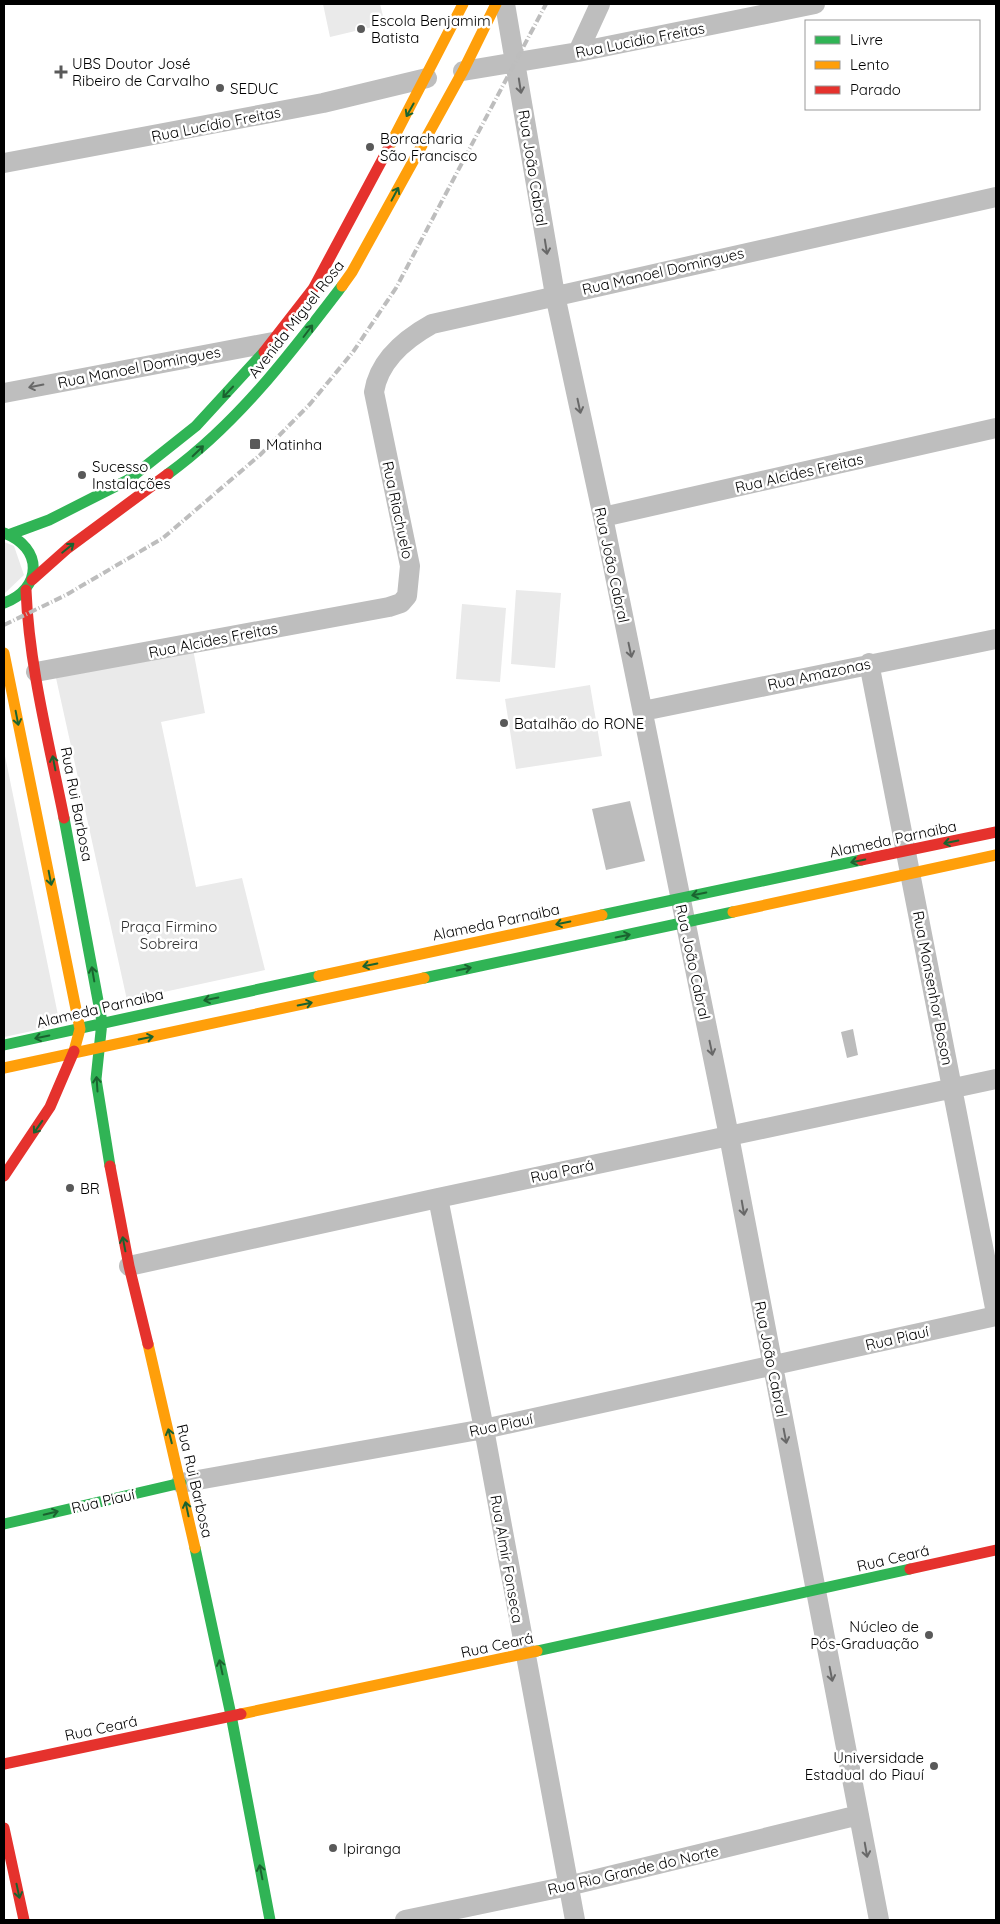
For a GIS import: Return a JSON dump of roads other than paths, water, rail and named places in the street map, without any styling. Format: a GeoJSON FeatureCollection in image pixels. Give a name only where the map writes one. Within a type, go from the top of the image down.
{"type":"FeatureCollection","features":[{"type":"Feature","properties":{"kind":"main road","name":"Avenida Miguel Rosa"},"geometry":{"type":"LineString","coordinates":[[7,534],[49,520],[128,480],[196,426],[273,342],[313,289],[427,78],[463,4]]}},
{"type":"Feature","properties":{"kind":"main road","name":"Avenida Miguel Rosa"},"geometry":{"type":"LineString","coordinates":[[4,602],[18,598],[68,548],[193,456],[262,388],[352,272],[463,71],[496,4]]}},
{"type":"Feature","properties":{"kind":"main road","name":"Rua Rui Barbosa"},"geometry":{"type":"LineString","coordinates":[[7,534],[21,540],[28,548],[34,570],[29,585],[48,801],[80,1029]]}},
{"type":"Feature","properties":{"kind":"main road","name":"Rua Rui Barbosa"},"geometry":{"type":"LineString","coordinates":[[4,653],[48,801],[102,1022],[96,1079],[101,1118],[128,1266],[181,1483],[231,1715],[270,1920]]}},
{"type":"Feature","properties":{"kind":"main road","name":"Alameda Parnaiba"},"geometry":{"type":"LineString","coordinates":[[4,1045],[80,1029],[102,1022],[679,898],[996,832]]}},
{"type":"Feature","properties":{"kind":"main road"},"geometry":{"type":"LineString","coordinates":[[4,1068],[996,855]]}},
{"type":"Feature","properties":{"kind":"main road"},"geometry":{"type":"LineString","coordinates":[[402,958],[407,981]]}},
{"type":"Feature","properties":{"kind":"main road"},"geometry":{"type":"LineString","coordinates":[[4,1176],[51,1109],[64,1083],[75,1053],[80,1029]]}},
{"type":"Feature","properties":{"kind":"main road"},"geometry":{"type":"LineString","coordinates":[[51,1109],[67,1104]]}},
{"type":"Feature","properties":{"kind":"main road"},"geometry":{"type":"LineString","coordinates":[[90,1109],[101,1118]]}},
{"type":"Feature","properties":{"kind":"main road","name":"Rua Piauí"},"geometry":{"type":"LineString","coordinates":[[4,1524],[181,1483]]}},
{"type":"Feature","properties":{"kind":"main road","name":"Rua Ceará"},"geometry":{"type":"LineString","coordinates":[[4,1764],[524,1654],[996,1550]]}},
{"type":"Feature","properties":{"kind":"main road"},"geometry":{"type":"LineString","coordinates":[[4,1828],[24,1920]]}},
{"type":"Feature","properties":{"kind":"street","name":"Rua João Cabral"},"geometry":{"type":"LineString","coordinates":[[505,4],[554,295],[603,517],[679,898],[729,1136],[879,1920]]}},
{"type":"Feature","properties":{"kind":"street"},"geometry":{"type":"LineString","coordinates":[[578,52],[600,4]]}},
{"type":"Feature","properties":{"kind":"street","name":"Rua Lucidio Freitas"},"geometry":{"type":"LineString","coordinates":[[463,71],[516,64],[815,4]]}},
{"type":"Feature","properties":{"kind":"street","name":"Rua Lucídio Freitas"},"geometry":{"type":"LineString","coordinates":[[4,164],[304,106],[427,78]]}},
{"type":"Feature","properties":{"kind":"street","name":"Rua Manoel Domingues"},"geometry":{"type":"LineString","coordinates":[[375,403],[375,383],[382,368],[396,350],[412,335],[432,324],[996,197]]}},
{"type":"Feature","properties":{"kind":"street","name":"Rua Manoel Domingues"},"geometry":{"type":"LineString","coordinates":[[4,392],[273,342]]}},
{"type":"Feature","properties":{"kind":"street","name":"Rua Riachuelo"},"geometry":{"type":"LineString","coordinates":[[375,403],[410,566],[407,596],[401,603],[389,607]]}},
{"type":"Feature","properties":{"kind":"street","name":"Rua Alcides Freitas"},"geometry":{"type":"LineString","coordinates":[[603,517],[996,428]]}},
{"type":"Feature","properties":{"kind":"street","name":"Rua Alcides Freitas"},"geometry":{"type":"LineString","coordinates":[[36,672],[389,607]]}},
{"type":"Feature","properties":{"kind":"street","name":"Rua Amazonas"},"geometry":{"type":"LineString","coordinates":[[643,711],[869,663],[996,639]]}},
{"type":"Feature","properties":{"kind":"street","name":"Rua Monsenhor Boson"},"geometry":{"type":"LineString","coordinates":[[869,663],[996,1314]]}},
{"type":"Feature","properties":{"kind":"street","name":"Rua Pará"},"geometry":{"type":"LineString","coordinates":[[128,1266],[996,1079]]}},
{"type":"Feature","properties":{"kind":"street","name":"Rua Almir Fonseca"},"geometry":{"type":"LineString","coordinates":[[438,1198],[484,1429],[524,1654],[575,1920]]}},
{"type":"Feature","properties":{"kind":"street","name":"Rua Piauí"},"geometry":{"type":"LineString","coordinates":[[181,1483],[484,1429],[772,1366],[996,1314]]}},
{"type":"Feature","properties":{"kind":"street","name":"Rua Rio Grande do Norte"},"geometry":{"type":"LineString","coordinates":[[405,1920],[568,1886],[859,1815]]}},
{"type":"Feature","properties":{"kind":"railway"},"geometry":{"type":"LineString","coordinates":[[4,625],[66,595],[163,538],[260,455],[310,404],[353,352],[396,288],[546,4]]}},
{"type":"Feature","properties":{"kind":"place","name":"Escola Benjamim Batista"},"geometry":{"type":"Point","coordinates":[361,29]}},
{"type":"Feature","properties":{"kind":"place","name":"UBS Doutor José Ribeiro de Carvalho"},"geometry":{"type":"Point","coordinates":[61,72]}},
{"type":"Feature","properties":{"kind":"place","name":"SEDUC"},"geometry":{"type":"Point","coordinates":[220,88]}},
{"type":"Feature","properties":{"kind":"place","name":"Borracharia São Francisco"},"geometry":{"type":"Point","coordinates":[370,147]}},
{"type":"Feature","properties":{"kind":"place","name":"Matinha"},"geometry":{"type":"Point","coordinates":[255,444]}},
{"type":"Feature","properties":{"kind":"place","name":"Sucesso Instalações"},"geometry":{"type":"Point","coordinates":[82,475]}},
{"type":"Feature","properties":{"kind":"place","name":"Batalhão do RONE"},"geometry":{"type":"Point","coordinates":[504,723]}},
{"type":"Feature","properties":{"kind":"place","name":"BR"},"geometry":{"type":"Point","coordinates":[70,1188]}},
{"type":"Feature","properties":{"kind":"place","name":"Núcleo de Pós-Graduação"},"geometry":{"type":"Point","coordinates":[929,1635]}},
{"type":"Feature","properties":{"kind":"place","name":"Universidade Estadual do Piauí"},"geometry":{"type":"Point","coordinates":[934,1766]}},
{"type":"Feature","properties":{"kind":"place","name":"Ipiranga"},"geometry":{"type":"Point","coordinates":[333,1848]}},
{"type":"Feature","properties":{"kind":"park label","name":"Praça Firmino Sobreira"},"geometry":{"type":"Point","coordinates":[169,934]}}]}
